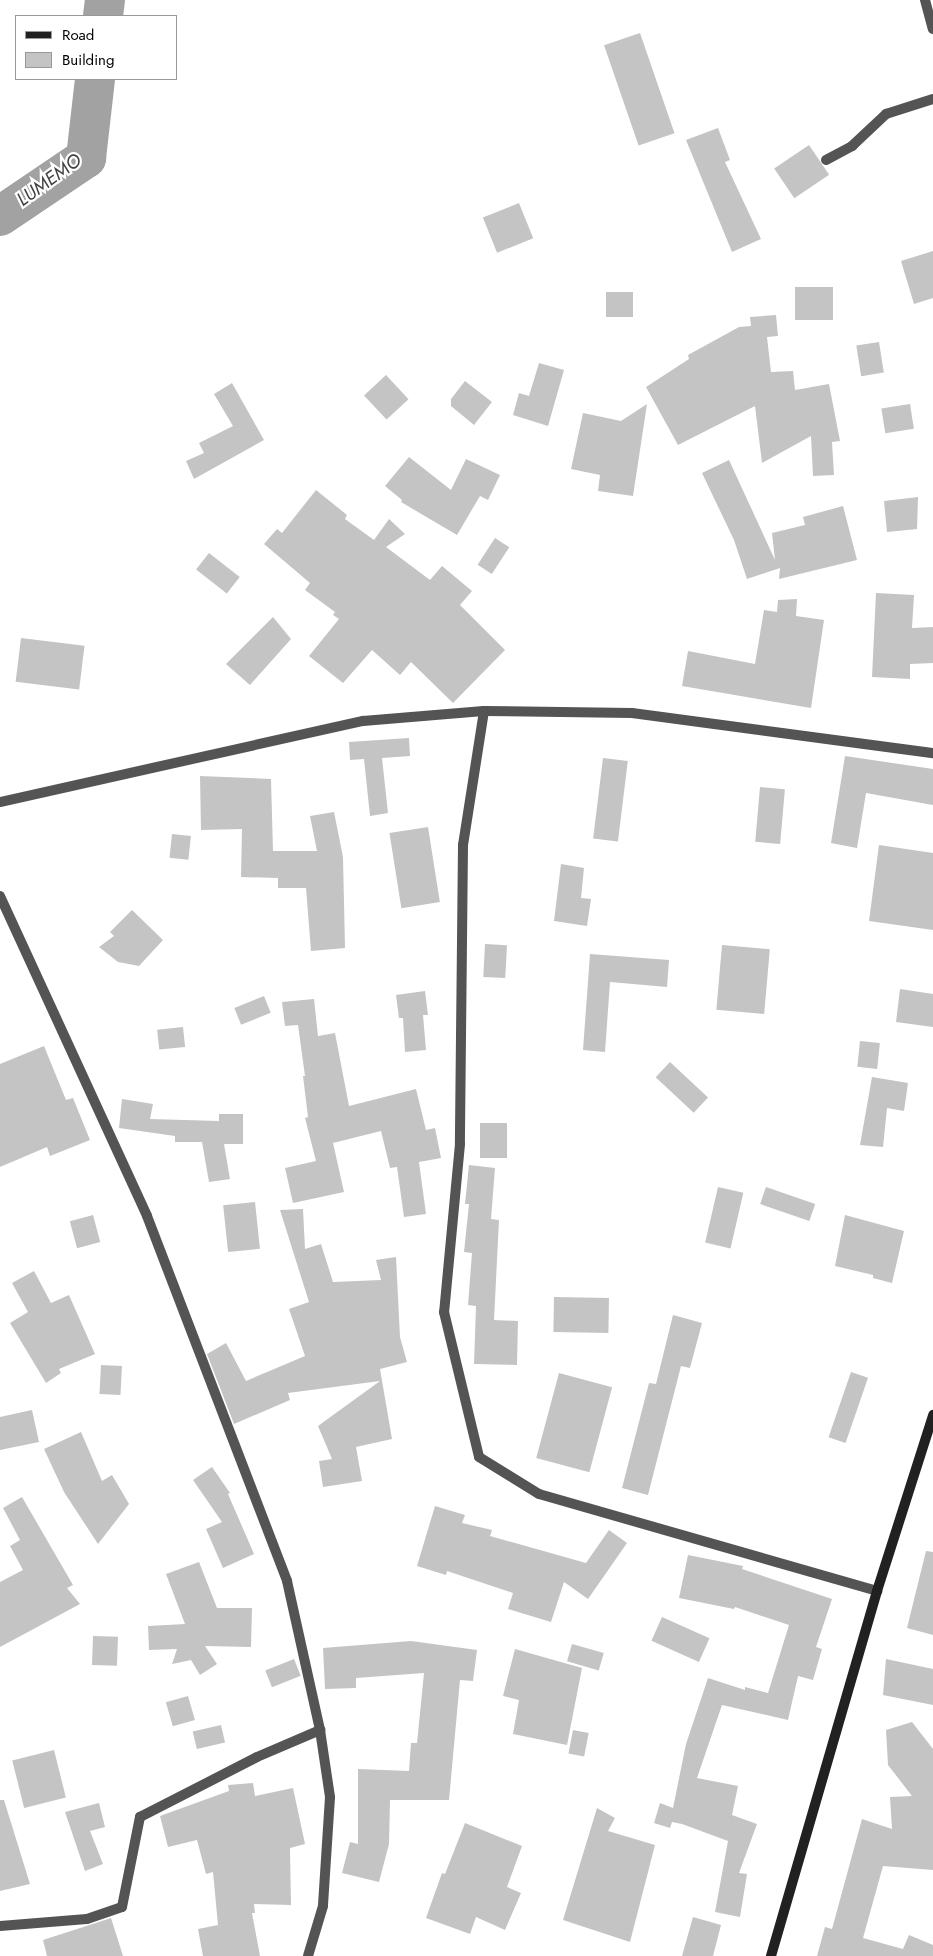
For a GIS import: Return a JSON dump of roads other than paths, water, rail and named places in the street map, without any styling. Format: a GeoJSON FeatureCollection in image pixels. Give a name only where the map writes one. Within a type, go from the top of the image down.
{"type":"FeatureCollection","features":[{"type":"Feature","properties":{"kind":"main road"},"geometry":{"type":"LineString","coordinates":[[771,1956],[877,1591],[933,1415]]}},
{"type":"Feature","properties":{"kind":"street"},"geometry":{"type":"LineString","coordinates":[[925,0],[933,29]]}},
{"type":"Feature","properties":{"kind":"street"},"geometry":{"type":"LineString","coordinates":[[826,160],[852,146],[886,114],[933,99]]}},
{"type":"Feature","properties":{"kind":"street"},"geometry":{"type":"LineString","coordinates":[[0,802],[363,721],[484,711],[632,713],[933,753]]}},
{"type":"Feature","properties":{"kind":"street"},"geometry":{"type":"LineString","coordinates":[[484,711],[463,844],[460,1144],[444,1312],[479,1457],[540,1494],[877,1591]]}},
{"type":"Feature","properties":{"kind":"street"},"geometry":{"type":"LineString","coordinates":[[0,896],[147,1216],[287,1581],[320,1730],[330,1797],[323,1906],[308,1956]]}},
{"type":"Feature","properties":{"kind":"street"},"geometry":{"type":"LineString","coordinates":[[0,1926],[87,1919],[122,1907],[129,1858],[140,1817],[256,1757],[320,1730]]}},
{"type":"Feature","properties":{"kind":"waterway","name":"LUMEMO"},"geometry":{"type":"LineString","coordinates":[[103,15],[105,0]]}},
{"type":"Feature","properties":{"kind":"waterway","name":"LUMEMO"},"geometry":{"type":"LineString","coordinates":[[0,216],[86,158],[95,80]]}}]}
